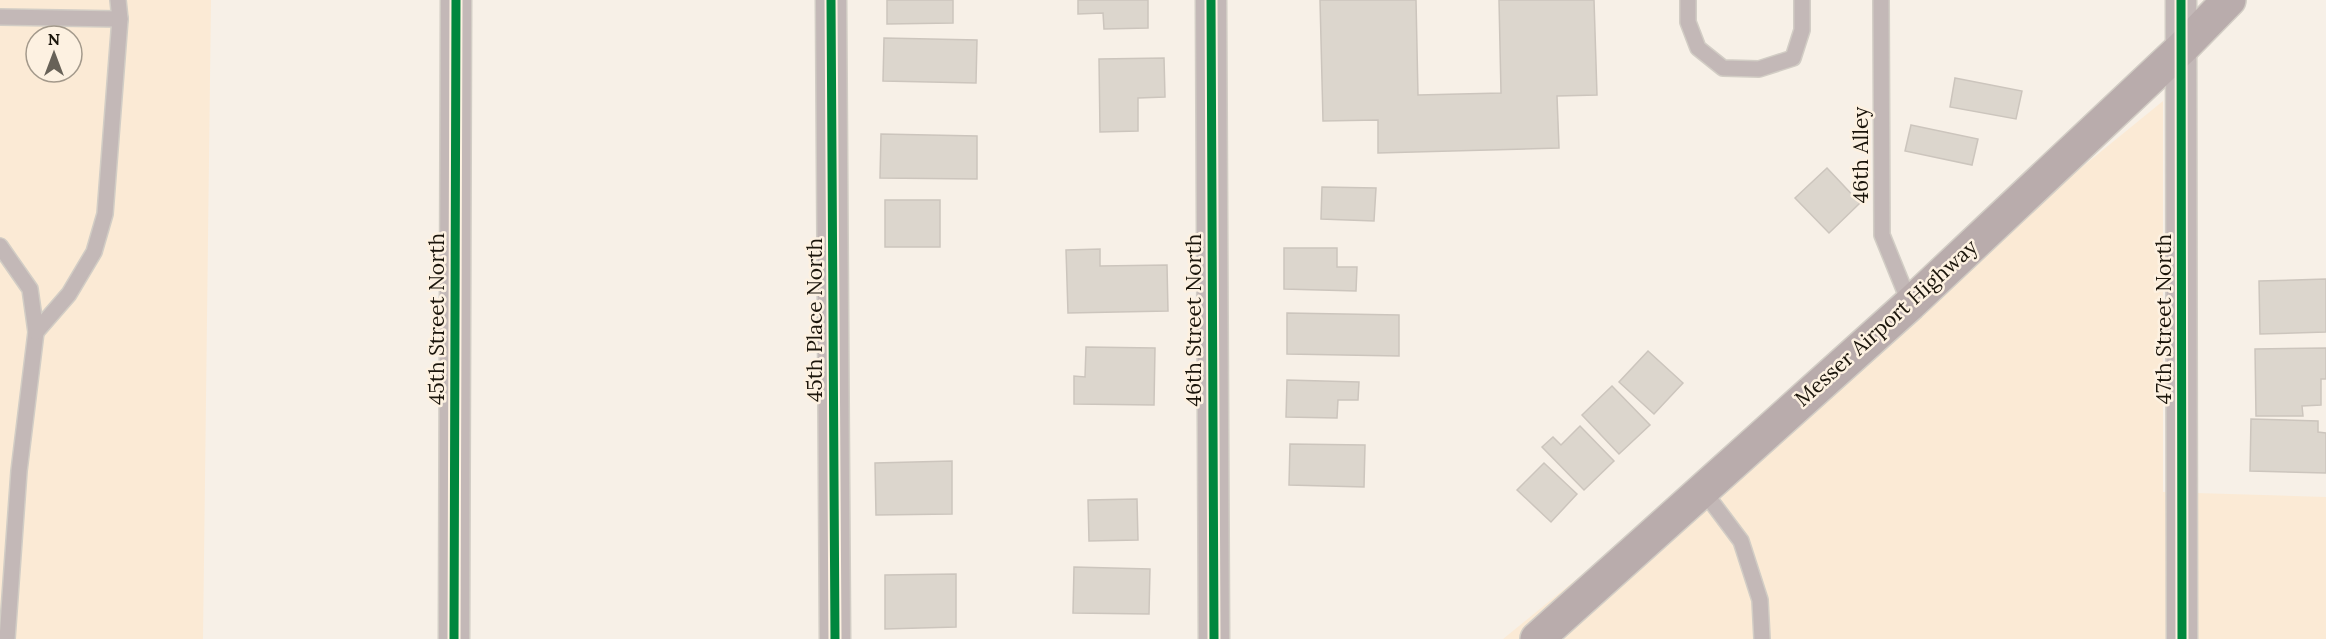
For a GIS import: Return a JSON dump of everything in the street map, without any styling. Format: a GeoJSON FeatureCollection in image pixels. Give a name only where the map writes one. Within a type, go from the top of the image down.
{"type":"FeatureCollection","features":[{"type":"Feature","properties":{"kind":"main road","name":"Messer Airport Highway"},"geometry":{"type":"LineString","coordinates":[[1537,639],[1910,304],[2182,48],[2229,0]]}},
{"type":"Feature","properties":{"kind":"street","name":"45th Street North"},"geometry":{"type":"LineString","coordinates":[[454,639],[456,0]]}},
{"type":"Feature","properties":{"kind":"street","name":"45th Place North"},"geometry":{"type":"LineString","coordinates":[[831,0],[835,639]]}},
{"type":"Feature","properties":{"kind":"street","name":"46th Street North"},"geometry":{"type":"LineString","coordinates":[[1211,0],[1214,639]]}},
{"type":"Feature","properties":{"kind":"street","name":"47th Street North"},"geometry":{"type":"LineString","coordinates":[[2181,0],[2182,639]]}},
{"type":"Feature","properties":{"kind":"lane"},"geometry":{"type":"LineString","coordinates":[[36,332],[69,294],[94,252],[105,214],[120,19],[118,0]]}},
{"type":"Feature","properties":{"kind":"lane"},"geometry":{"type":"LineString","coordinates":[[1688,0],[1688,22],[1698,48],[1723,68],[1759,69],[1793,58],[1802,30],[1802,0]]}},
{"type":"Feature","properties":{"kind":"lane","name":"46th Alley"},"geometry":{"type":"LineString","coordinates":[[1881,0],[1882,235],[1910,304]]}},
{"type":"Feature","properties":{"kind":"lane"},"geometry":{"type":"LineString","coordinates":[[0,16],[120,19]]}},
{"type":"Feature","properties":{"kind":"lane"},"geometry":{"type":"LineString","coordinates":[[0,246],[30,290],[36,332],[19,471],[7,639]]}},
{"type":"Feature","properties":{"kind":"lane"},"geometry":{"type":"LineString","coordinates":[[1702,489],[1741,541],[1760,600],[1762,639]]}},
{"type":"Feature","properties":{"kind":"shaded area"},"geometry":{"type":"Polygon","coordinates":[[[0,0],[211,0],[203,639],[0,639],[0,0]]]}},
{"type":"Feature","properties":{"kind":"shaded area"},"geometry":{"type":"Polygon","coordinates":[[[2163,101],[2163,492],[2326,497],[2326,639],[1503,639],[2163,101]]]}},
{"type":"Feature","properties":{"kind":"building"},"geometry":{"type":"Polygon","coordinates":[[[887,0],[953,0],[953,23],[887,24],[887,0]]]}},
{"type":"Feature","properties":{"kind":"building"},"geometry":{"type":"Polygon","coordinates":[[[1078,0],[1148,0],[1148,28],[1104,29],[1103,13],[1078,14],[1078,0]]]}},
{"type":"Feature","properties":{"kind":"building"},"geometry":{"type":"Polygon","coordinates":[[[1320,0],[1416,0],[1418,95],[1501,93],[1499,0],[1594,0],[1597,95],[1557,96],[1559,148],[1378,153],[1378,120],[1323,121],[1320,0]]]}},
{"type":"Feature","properties":{"kind":"building"},"geometry":{"type":"Polygon","coordinates":[[[884,38],[977,40],[976,83],[883,81],[884,38]]]}},
{"type":"Feature","properties":{"kind":"building"},"geometry":{"type":"Polygon","coordinates":[[[1164,58],[1165,97],[1138,98],[1138,131],[1100,132],[1099,59],[1164,58]]]}},
{"type":"Feature","properties":{"kind":"building"},"geometry":{"type":"Polygon","coordinates":[[[1955,78],[2022,91],[2016,119],[1950,107],[1955,78]]]}},
{"type":"Feature","properties":{"kind":"building"},"geometry":{"type":"Polygon","coordinates":[[[1911,125],[1978,139],[1972,165],[1905,151],[1911,125]]]}},
{"type":"Feature","properties":{"kind":"building"},"geometry":{"type":"Polygon","coordinates":[[[881,134],[977,136],[977,179],[880,178],[881,134]]]}},
{"type":"Feature","properties":{"kind":"building"},"geometry":{"type":"Polygon","coordinates":[[[1827,168],[1860,203],[1829,233],[1795,198],[1827,168]]]}},
{"type":"Feature","properties":{"kind":"building"},"geometry":{"type":"Polygon","coordinates":[[[1322,187],[1376,188],[1374,221],[1321,219],[1322,187]]]}},
{"type":"Feature","properties":{"kind":"building"},"geometry":{"type":"Polygon","coordinates":[[[885,200],[940,200],[940,247],[885,247],[885,200]]]}},
{"type":"Feature","properties":{"kind":"building"},"geometry":{"type":"Polygon","coordinates":[[[1284,248],[1337,248],[1337,267],[1357,267],[1356,291],[1284,289],[1284,248]]]}},
{"type":"Feature","properties":{"kind":"building"},"geometry":{"type":"Polygon","coordinates":[[[1100,249],[1100,266],[1167,265],[1168,311],[1068,313],[1066,250],[1100,249]]]}},
{"type":"Feature","properties":{"kind":"building"},"geometry":{"type":"Polygon","coordinates":[[[2326,279],[2326,332],[2260,334],[2259,281],[2326,279]]]}},
{"type":"Feature","properties":{"kind":"building"},"geometry":{"type":"Polygon","coordinates":[[[1287,313],[1399,315],[1399,356],[1287,354],[1287,313]]]}},
{"type":"Feature","properties":{"kind":"building"},"geometry":{"type":"Polygon","coordinates":[[[1086,347],[1155,348],[1154,405],[1074,404],[1074,376],[1085,377],[1086,347]]]}},
{"type":"Feature","properties":{"kind":"building"},"geometry":{"type":"Polygon","coordinates":[[[2326,348],[2326,379],[2321,379],[2321,405],[2302,406],[2303,416],[2256,416],[2255,349],[2326,348]]]}},
{"type":"Feature","properties":{"kind":"building"},"geometry":{"type":"Polygon","coordinates":[[[1648,351],[1683,383],[1654,414],[1619,382],[1648,351]]]}},
{"type":"Feature","properties":{"kind":"building"},"geometry":{"type":"Polygon","coordinates":[[[1287,380],[1359,382],[1358,400],[1338,400],[1337,418],[1286,417],[1287,380]]]}},
{"type":"Feature","properties":{"kind":"building"},"geometry":{"type":"Polygon","coordinates":[[[1612,386],[1650,425],[1619,454],[1582,415],[1612,386]]]}},
{"type":"Feature","properties":{"kind":"building"},"geometry":{"type":"Polygon","coordinates":[[[2251,419],[2318,421],[2318,432],[2326,433],[2326,473],[2250,471],[2251,419]]]}},
{"type":"Feature","properties":{"kind":"building"},"geometry":{"type":"Polygon","coordinates":[[[1580,426],[1614,461],[1584,490],[1542,447],[1553,437],[1561,445],[1580,426]]]}},
{"type":"Feature","properties":{"kind":"building"},"geometry":{"type":"Polygon","coordinates":[[[1290,444],[1365,445],[1364,487],[1289,485],[1290,444]]]}},
{"type":"Feature","properties":{"kind":"building"},"geometry":{"type":"Polygon","coordinates":[[[952,461],[952,514],[876,515],[875,463],[952,461]]]}},
{"type":"Feature","properties":{"kind":"building"},"geometry":{"type":"Polygon","coordinates":[[[1544,463],[1577,494],[1551,522],[1517,490],[1544,463]]]}},
{"type":"Feature","properties":{"kind":"building"},"geometry":{"type":"Polygon","coordinates":[[[1137,499],[1138,540],[1089,541],[1088,500],[1137,499]]]}},
{"type":"Feature","properties":{"kind":"building"},"geometry":{"type":"Polygon","coordinates":[[[1074,567],[1150,569],[1149,614],[1073,613],[1074,567]]]}},
{"type":"Feature","properties":{"kind":"building"},"geometry":{"type":"Polygon","coordinates":[[[956,574],[956,627],[885,629],[885,575],[956,574]]]}},
{"type":"Feature","properties":{"kind":"cycle path"},"geometry":{"type":"LineString","coordinates":[[454,639],[456,0]]}},
{"type":"Feature","properties":{"kind":"cycle path"},"geometry":{"type":"LineString","coordinates":[[831,0],[835,639]]}},
{"type":"Feature","properties":{"kind":"cycle path"},"geometry":{"type":"LineString","coordinates":[[1211,0],[1214,639]]}},
{"type":"Feature","properties":{"kind":"cycle path"},"geometry":{"type":"LineString","coordinates":[[2181,0],[2182,639]]}}]}
